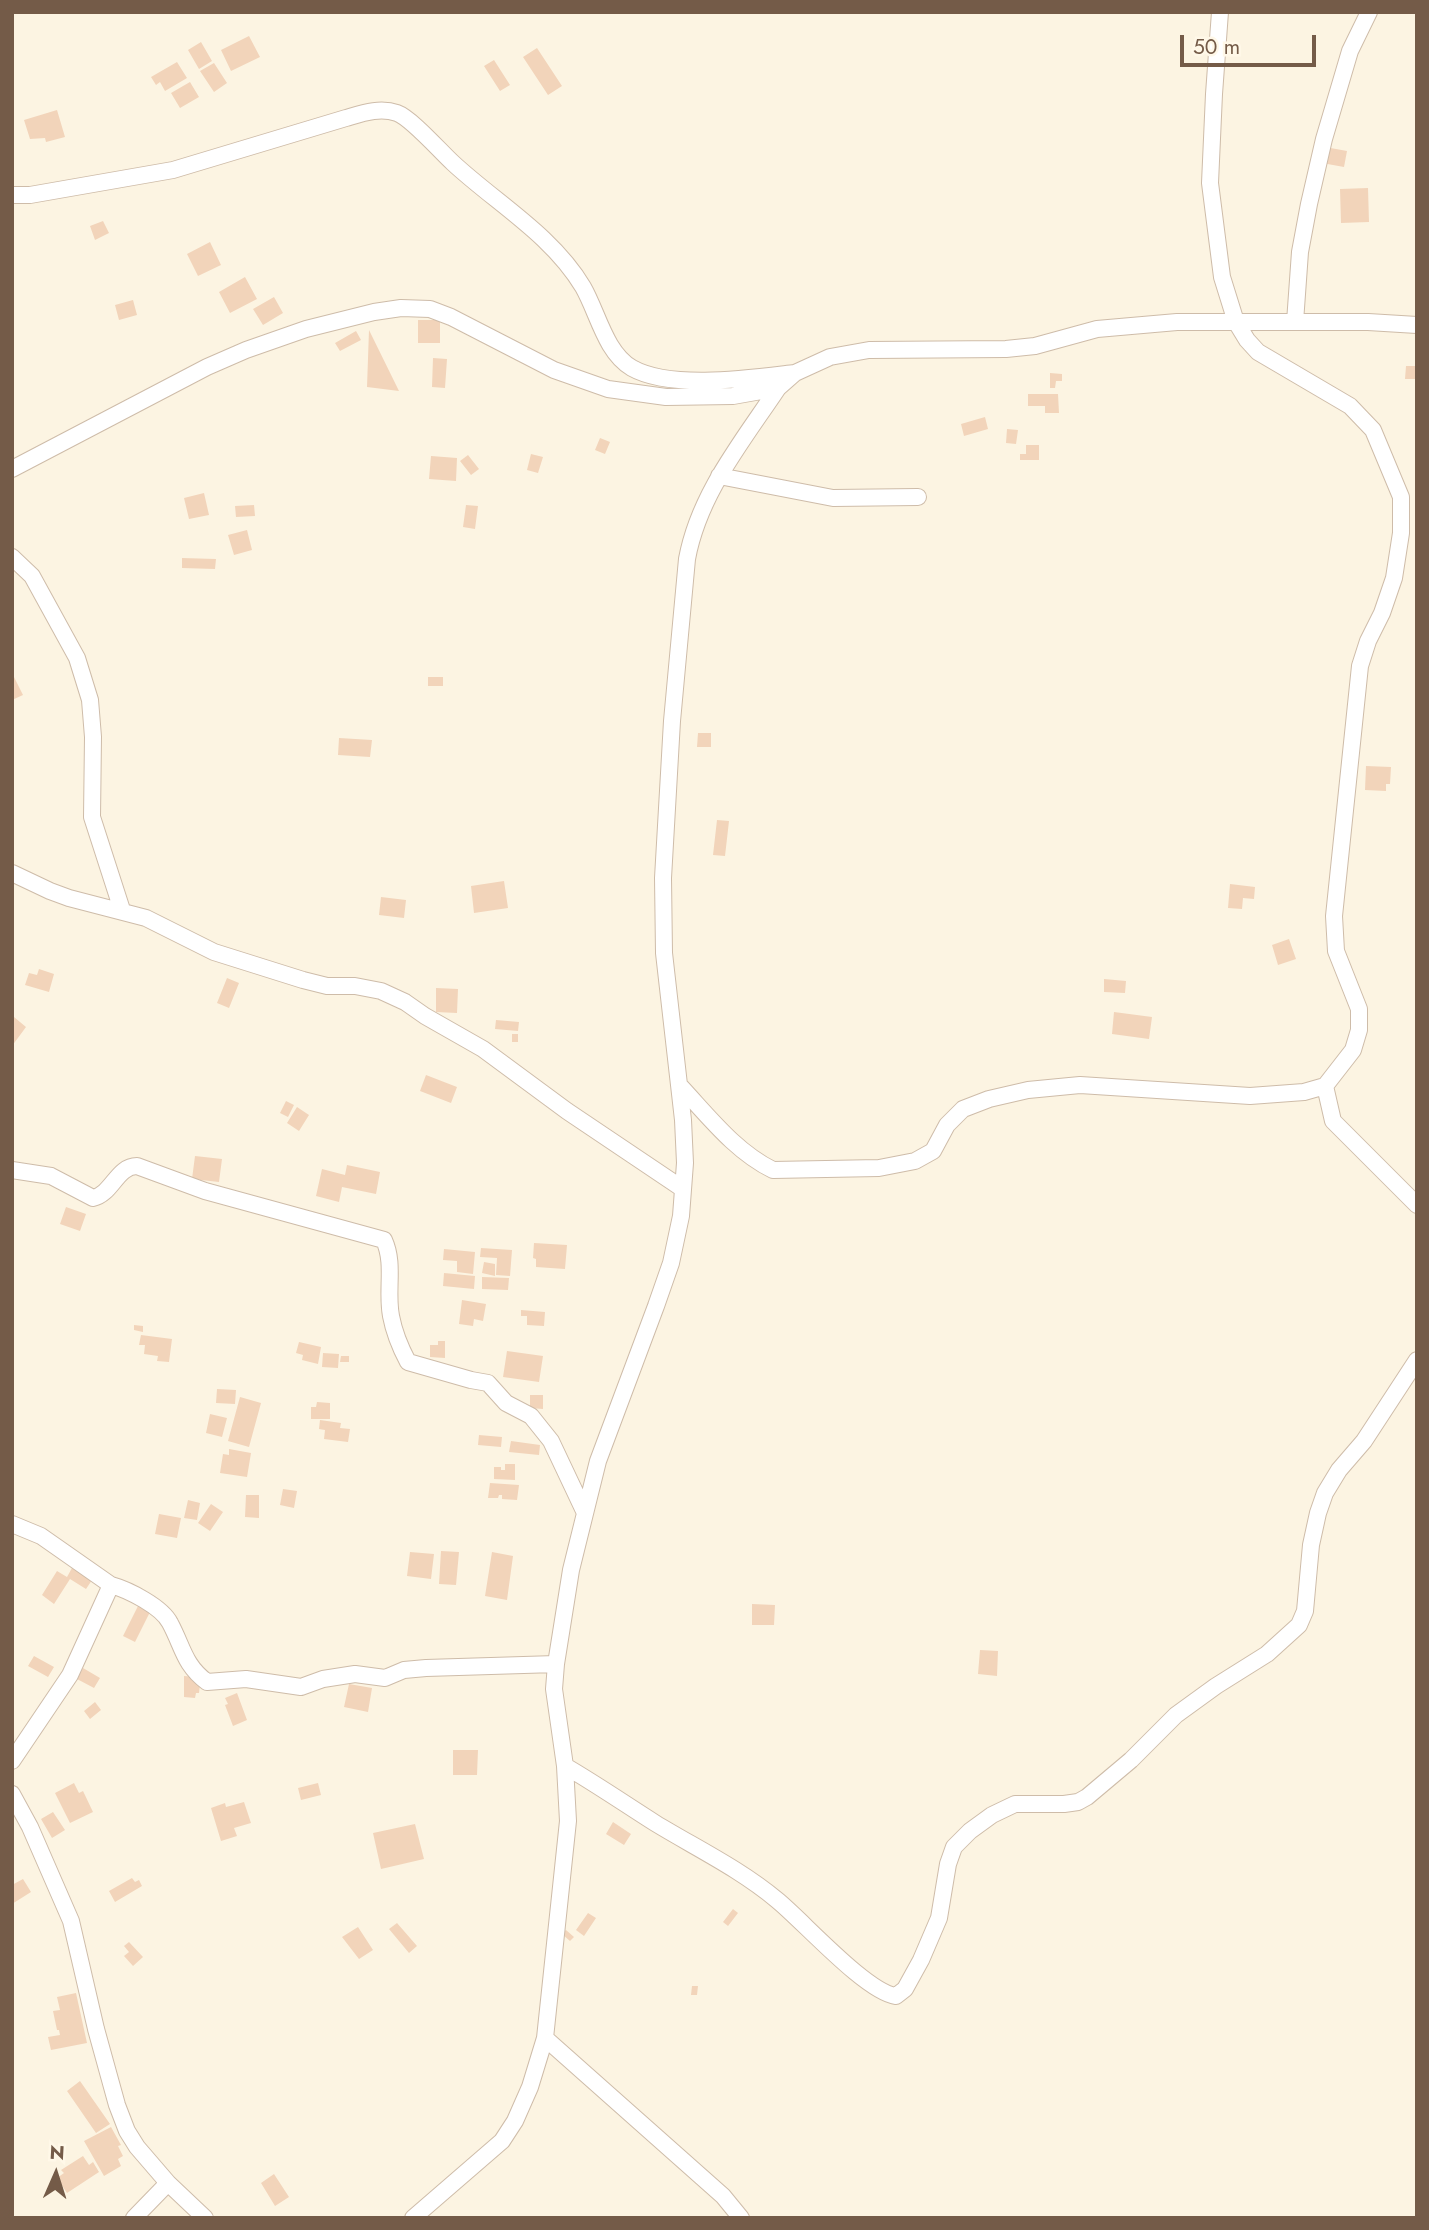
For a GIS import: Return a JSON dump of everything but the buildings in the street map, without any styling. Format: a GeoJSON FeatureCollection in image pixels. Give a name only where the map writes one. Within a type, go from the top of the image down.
{"type":"FeatureCollection","features":[{"type":"Feature","properties":{"kind":"street"},"geometry":{"type":"LineString","coordinates":[[681,1087],[739,1147],[759,1164],[773,1170],[879,1168],[915,1161],[933,1151],[947,1125],[963,1109],[989,1099],[1028,1090],[1080,1085],[1250,1096],[1304,1092],[1325,1086],[1353,1050],[1359,1030],[1359,1009],[1336,951],[1334,916],[1360,666],[1394,578],[1401,533],[1401,497],[1373,430],[1350,406],[1258,352],[1236,322],[1222,277],[1210,183],[1213,94],[1220,12]]}},
{"type":"Feature","properties":{"kind":"street"},"geometry":{"type":"LineString","coordinates":[[1295,322],[1300,252],[1315,178],[1350,51],[1369,12]]}},
{"type":"Feature","properties":{"kind":"street"},"geometry":{"type":"LineString","coordinates":[[12,195],[30,195],[173,170],[369,111],[386,110],[401,114],[556,252],[583,287],[622,361],[635,370],[658,377],[715,381],[795,373]]}},
{"type":"Feature","properties":{"kind":"street"},"geometry":{"type":"LineString","coordinates":[[12,469],[178,381],[246,350],[344,318],[401,309],[430,309],[451,317],[554,370],[608,389],[666,397],[701,397],[733,396],[778,388]]}},
{"type":"Feature","properties":{"kind":"street"},"geometry":{"type":"LineString","coordinates":[[413,2218],[502,2141],[515,2121],[530,2087],[545,2038],[568,1821],[565,1766],[554,1689],[571,1570],[604,1439],[671,1263],[681,1216],[685,1163],[681,1087],[664,953],[663,878],[668,775],[689,549],[699,516],[719,477],[778,388],[795,373],[830,357],[869,350],[1006,349],[1035,346],[1108,328],[1177,322],[1417,325]]}},
{"type":"Feature","properties":{"kind":"street"},"geometry":{"type":"LineString","coordinates":[[719,477],[833,498],[918,496]]}},
{"type":"Feature","properties":{"kind":"street"},"geometry":{"type":"LineString","coordinates":[[12,557],[32,576],[77,658],[90,700],[94,785],[92,817],[122,910]]}},
{"type":"Feature","properties":{"kind":"street"},"geometry":{"type":"LineString","coordinates":[[12,873],[69,898],[146,918],[214,952],[303,981],[381,991],[405,1002],[483,1049],[567,1111],[683,1189]]}},
{"type":"Feature","properties":{"kind":"street"},"geometry":{"type":"LineString","coordinates":[[1325,1086],[1333,1121],[1417,1205]]}},
{"type":"Feature","properties":{"kind":"street"},"geometry":{"type":"LineString","coordinates":[[12,1170],[51,1177],[93,1198],[100,1196],[125,1169],[137,1166],[205,1191],[384,1240],[390,1252],[391,1316],[399,1347],[408,1362],[488,1383],[506,1403],[531,1416],[551,1441],[585,1513]]}},
{"type":"Feature","properties":{"kind":"street"},"geometry":{"type":"LineString","coordinates":[[565,1766],[728,1865],[776,1899],[876,1988],[887,1995],[896,1996],[905,1989],[939,1918],[947,1864],[954,1847],[970,1831],[992,1815],[1015,1804],[1064,1804],[1078,1802],[1087,1797],[1131,1760],[1175,1715],[1267,1654],[1299,1625],[1305,1611],[1311,1545],[1325,1493],[1339,1470],[1364,1441],[1417,1360]]}},
{"type":"Feature","properties":{"kind":"street"},"geometry":{"type":"LineString","coordinates":[[12,1524],[41,1536],[111,1586],[121,1588],[161,1611],[169,1621],[186,1661],[207,1682],[246,1679],[301,1687],[323,1679],[355,1674],[385,1678],[404,1670],[426,1668],[556,1664]]}},
{"type":"Feature","properties":{"kind":"street"},"geometry":{"type":"LineString","coordinates":[[12,1761],[70,1675],[111,1586]]}},
{"type":"Feature","properties":{"kind":"street"},"geometry":{"type":"LineString","coordinates":[[12,1794],[30,1827],[71,1921],[96,2029],[127,2131],[137,2147],[169,2183],[205,2218]]}},
{"type":"Feature","properties":{"kind":"street"},"geometry":{"type":"LineString","coordinates":[[545,2038],[723,2196],[741,2218]]}},
{"type":"Feature","properties":{"kind":"street"},"geometry":{"type":"LineString","coordinates":[[134,2218],[169,2183]]}}]}
